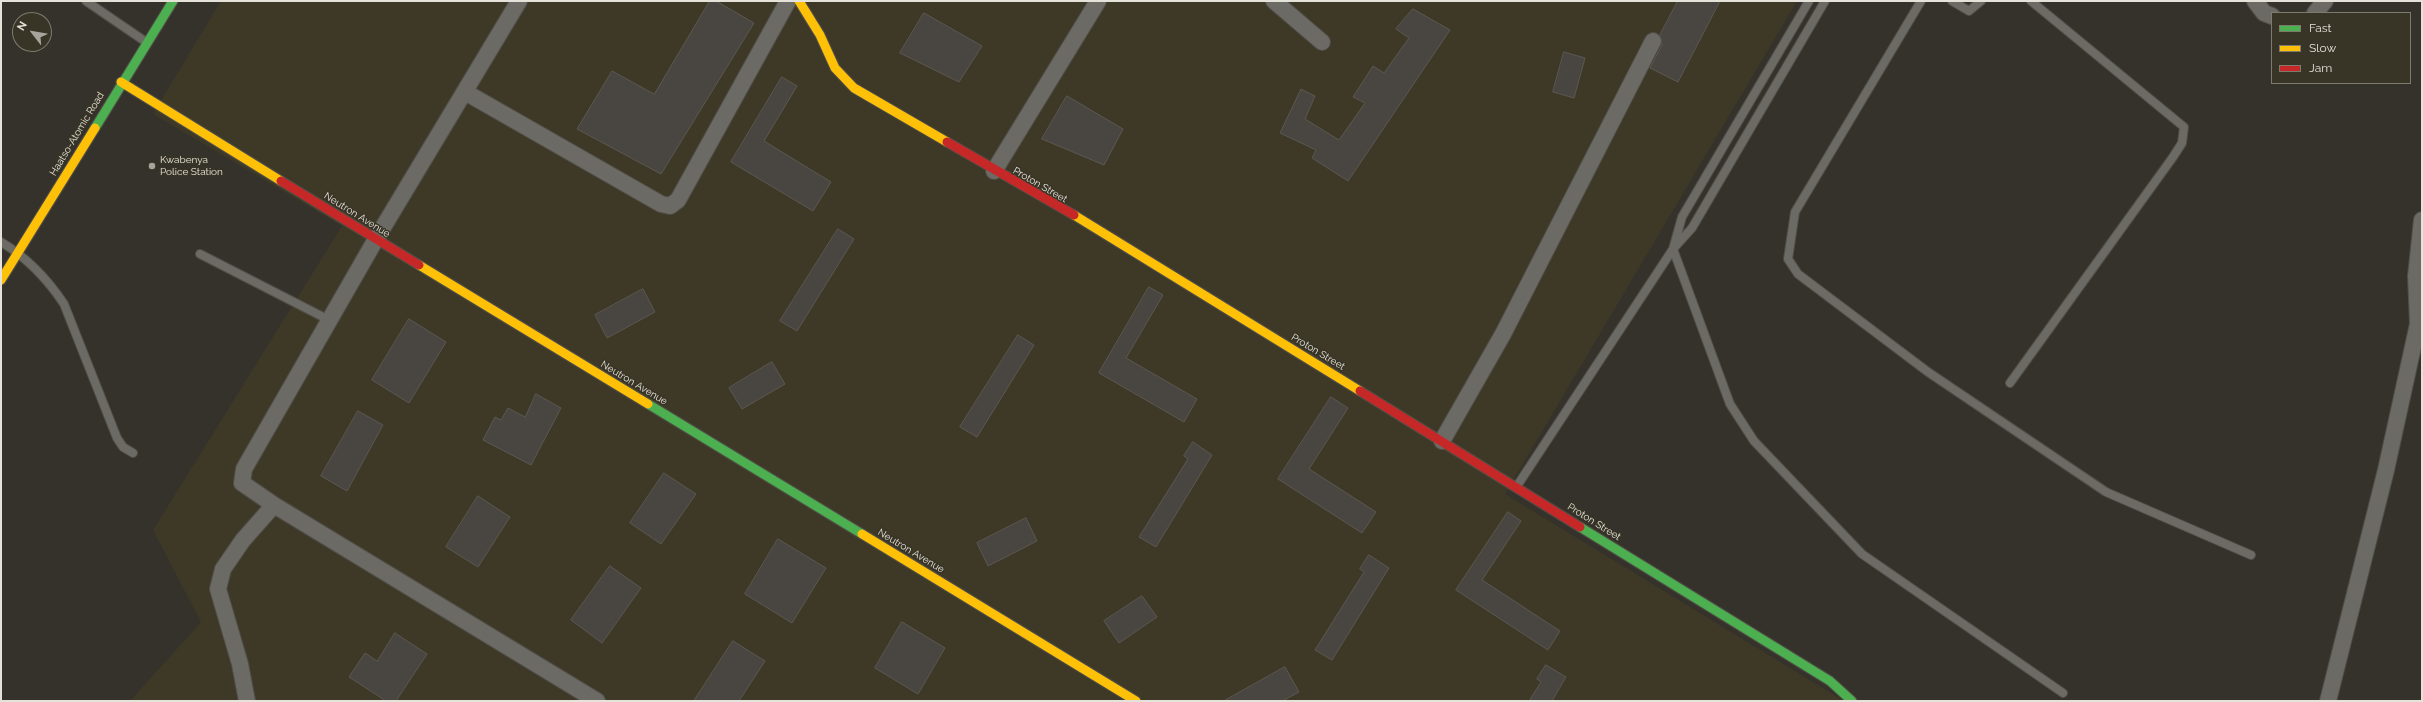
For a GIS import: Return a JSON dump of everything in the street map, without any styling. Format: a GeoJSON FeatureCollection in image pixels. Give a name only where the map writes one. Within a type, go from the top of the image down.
{"type":"FeatureCollection","features":[{"type":"Feature","properties":{"kind":"street","name":"Haatso-Atomic Road"},"geometry":{"type":"LineString","coordinates":[[1,280],[121,82],[148,44],[173,1]]}},
{"type":"Feature","properties":{"kind":"street"},"geometry":{"type":"LineString","coordinates":[[519,1],[376,239],[241,477],[242,483],[274,505],[597,701]]}},
{"type":"Feature","properties":{"kind":"street"},"geometry":{"type":"LineString","coordinates":[[465,92],[661,204],[670,206],[678,200],[788,1]]}},
{"type":"Feature","properties":{"kind":"street","name":"Proton Street"},"geometry":{"type":"LineString","coordinates":[[799,1],[820,35],[835,68],[854,88],[1092,226],[1830,682],[1852,701]]}},
{"type":"Feature","properties":{"kind":"street"},"geometry":{"type":"LineString","coordinates":[[994,170],[1098,1]]}},
{"type":"Feature","properties":{"kind":"street"},"geometry":{"type":"LineString","coordinates":[[1274,1],[1322,42]]}},
{"type":"Feature","properties":{"kind":"street"},"geometry":{"type":"LineString","coordinates":[[2255,1],[2264,13],[2271,16]]}},
{"type":"Feature","properties":{"kind":"street"},"geometry":{"type":"LineString","coordinates":[[2316,12],[2325,1]]}},
{"type":"Feature","properties":{"kind":"street"},"geometry":{"type":"LineString","coordinates":[[1442,441],[1511,320],[1653,41]]}},
{"type":"Feature","properties":{"kind":"street","name":"Neutron Avenue"},"geometry":{"type":"LineString","coordinates":[[121,82],[376,239],[1136,701]]}},
{"type":"Feature","properties":{"kind":"street"},"geometry":{"type":"LineString","coordinates":[[2328,701],[2386,470],[2418,324],[2416,276],[2422,220]]}},
{"type":"Feature","properties":{"kind":"street"},"geometry":{"type":"LineString","coordinates":[[247,701],[240,664],[218,589],[223,569],[243,540],[274,505]]}},
{"type":"Feature","properties":{"kind":"lane"},"geometry":{"type":"LineString","coordinates":[[86,1],[148,44]]}},
{"type":"Feature","properties":{"kind":"lane"},"geometry":{"type":"LineString","coordinates":[[1809,1],[1748,104],[1708,176],[1682,217],[1673,249],[1730,404],[1754,441],[1862,554],[2063,693]]}},
{"type":"Feature","properties":{"kind":"lane"},"geometry":{"type":"LineString","coordinates":[[1516,487],[1673,249],[1692,228],[1720,183],[1825,1]]}},
{"type":"Feature","properties":{"kind":"lane"},"geometry":{"type":"LineString","coordinates":[[1922,1],[1794,212],[1788,259],[1798,274],[1928,372],[2106,492],[2251,555]]}},
{"type":"Feature","properties":{"kind":"lane"},"geometry":{"type":"LineString","coordinates":[[1952,1],[1969,11],[1981,1]]}},
{"type":"Feature","properties":{"kind":"lane"},"geometry":{"type":"LineString","coordinates":[[2010,383],[2173,157],[2182,143],[2184,127],[2031,1]]}},
{"type":"Feature","properties":{"kind":"lane"},"geometry":{"type":"LineString","coordinates":[[1748,104],[1761,111]]}},
{"type":"Feature","properties":{"kind":"lane"},"geometry":{"type":"LineString","coordinates":[[1708,176],[1720,183]]}},
{"type":"Feature","properties":{"kind":"lane"},"geometry":{"type":"LineString","coordinates":[[1,242],[18,252],[56,293],[64,304],[117,438],[123,447],[133,453]]}},
{"type":"Feature","properties":{"kind":"lane"},"geometry":{"type":"LineString","coordinates":[[200,254],[329,320]]}},
{"type":"Feature","properties":{"kind":"shaded area"},"geometry":{"type":"Polygon","coordinates":[[[221,1],[1797,1],[1505,494],[1844,701],[130,701],[201,622],[153,530],[342,226],[153,114],[221,1]]]}},
{"type":"Feature","properties":{"kind":"building"},"geometry":{"type":"Polygon","coordinates":[[[710,1],[716,1],[754,23],[661,174],[577,129],[612,71],[654,94],[710,1]]]}},
{"type":"Feature","properties":{"kind":"building"},"geometry":{"type":"Polygon","coordinates":[[[1678,1],[1720,1],[1678,82],[1650,68],[1662,45],[1660,35],[1678,1]]]}},
{"type":"Feature","properties":{"kind":"building"},"geometry":{"type":"Polygon","coordinates":[[[1413,9],[1450,30],[1348,181],[1312,158],[1316,150],[1280,133],[1301,89],[1315,96],[1305,119],[1339,140],[1365,103],[1353,97],[1373,66],[1384,73],[1409,38],[1396,29],[1413,9]]]}},
{"type":"Feature","properties":{"kind":"building"},"geometry":{"type":"Polygon","coordinates":[[[924,13],[982,46],[959,82],[900,53],[924,13]]]}},
{"type":"Feature","properties":{"kind":"building"},"geometry":{"type":"Polygon","coordinates":[[[1564,52],[1585,58],[1574,98],[1553,92],[1564,52]]]}},
{"type":"Feature","properties":{"kind":"building"},"geometry":{"type":"Polygon","coordinates":[[[782,77],[797,86],[764,141],[831,182],[813,211],[731,162],[782,77]]]}},
{"type":"Feature","properties":{"kind":"building"},"geometry":{"type":"Polygon","coordinates":[[[1067,96],[1123,129],[1104,165],[1042,139],[1067,96]]]}},
{"type":"Feature","properties":{"kind":"building"},"geometry":{"type":"Polygon","coordinates":[[[838,229],[854,239],[797,331],[780,321],[838,229]]]}},
{"type":"Feature","properties":{"kind":"building"},"geometry":{"type":"Polygon","coordinates":[[[1149,287],[1163,295],[1126,358],[1197,399],[1184,422],[1099,373],[1149,287]]]}},
{"type":"Feature","properties":{"kind":"building"},"geometry":{"type":"Polygon","coordinates":[[[643,289],[655,312],[607,338],[595,315],[643,289]]]}},
{"type":"Feature","properties":{"kind":"building"},"geometry":{"type":"Polygon","coordinates":[[[409,319],[446,342],[409,403],[372,380],[409,319]]]}},
{"type":"Feature","properties":{"kind":"building"},"geometry":{"type":"Polygon","coordinates":[[[1018,335],[1034,345],[977,437],[960,427],[1018,335]]]}},
{"type":"Feature","properties":{"kind":"building"},"geometry":{"type":"Polygon","coordinates":[[[772,362],[785,384],[742,409],[729,388],[772,362]]]}},
{"type":"Feature","properties":{"kind":"building"},"geometry":{"type":"Polygon","coordinates":[[[536,394],[561,408],[531,465],[483,440],[495,417],[501,420],[508,408],[525,417],[536,394]]]}},
{"type":"Feature","properties":{"kind":"building"},"geometry":{"type":"Polygon","coordinates":[[[1331,397],[1348,408],[1309,469],[1376,512],[1362,533],[1278,479],[1331,397]]]}},
{"type":"Feature","properties":{"kind":"building"},"geometry":{"type":"Polygon","coordinates":[[[358,411],[383,425],[347,491],[321,476],[358,411]]]}},
{"type":"Feature","properties":{"kind":"building"},"geometry":{"type":"Polygon","coordinates":[[[1193,442],[1212,455],[1156,547],[1139,537],[1188,459],[1184,456],[1193,442]]]}},
{"type":"Feature","properties":{"kind":"building"},"geometry":{"type":"Polygon","coordinates":[[[664,473],[696,494],[661,544],[630,523],[664,473]]]}},
{"type":"Feature","properties":{"kind":"building"},"geometry":{"type":"Polygon","coordinates":[[[478,496],[510,517],[478,567],[446,547],[478,496]]]}},
{"type":"Feature","properties":{"kind":"building"},"geometry":{"type":"Polygon","coordinates":[[[1508,512],[1521,521],[1482,580],[1560,631],[1548,650],[1456,590],[1508,512]]]}},
{"type":"Feature","properties":{"kind":"building"},"geometry":{"type":"Polygon","coordinates":[[[1026,518],[1037,541],[988,566],[977,543],[1026,518]]]}},
{"type":"Feature","properties":{"kind":"building"},"geometry":{"type":"Polygon","coordinates":[[[778,539],[826,568],[792,623],[745,594],[778,539]]]}},
{"type":"Feature","properties":{"kind":"building"},"geometry":{"type":"Polygon","coordinates":[[[1369,555],[1389,568],[1332,660],[1315,650],[1364,572],[1360,569],[1369,555]]]}},
{"type":"Feature","properties":{"kind":"building"},"geometry":{"type":"Polygon","coordinates":[[[610,566],[641,588],[602,643],[571,620],[610,566]]]}},
{"type":"Feature","properties":{"kind":"building"},"geometry":{"type":"Polygon","coordinates":[[[1142,596],[1157,617],[1119,643],[1104,621],[1142,596]]]}},
{"type":"Feature","properties":{"kind":"building"},"geometry":{"type":"Polygon","coordinates":[[[902,622],[945,648],[918,694],[875,668],[902,622]]]}},
{"type":"Feature","properties":{"kind":"building"},"geometry":{"type":"Polygon","coordinates":[[[395,633],[427,654],[396,701],[386,701],[349,677],[365,653],[377,661],[395,633]]]}},
{"type":"Feature","properties":{"kind":"building"},"geometry":{"type":"Polygon","coordinates":[[[733,641],[765,661],[739,701],[694,701],[733,641]]]}},
{"type":"Feature","properties":{"kind":"building"},"geometry":{"type":"Polygon","coordinates":[[[1546,665],[1566,677],[1552,701],[1529,701],[1541,682],[1537,679],[1546,665]]]}},
{"type":"Feature","properties":{"kind":"building"},"geometry":{"type":"Polygon","coordinates":[[[1285,667],[1299,692],[1282,701],[1224,701],[1285,667]]]}},
{"type":"Feature","properties":{"kind":"traffic: fast"},"geometry":{"type":"LineString","coordinates":[[95,128],[173,1]]}},
{"type":"Feature","properties":{"kind":"traffic: fast"},"geometry":{"type":"LineString","coordinates":[[648,404],[862,534]]}},
{"type":"Feature","properties":{"kind":"traffic: fast"},"geometry":{"type":"LineString","coordinates":[[1580,527],[1830,681],[1852,701]]}},
{"type":"Feature","properties":{"kind":"traffic: slow"},"geometry":{"type":"LineString","coordinates":[[799,1],[820,35],[835,68],[854,88],[947,142]]}},
{"type":"Feature","properties":{"kind":"traffic: slow"},"geometry":{"type":"LineString","coordinates":[[121,82],[281,181]]}},
{"type":"Feature","properties":{"kind":"traffic: slow"},"geometry":{"type":"LineString","coordinates":[[1,280],[95,128]]}},
{"type":"Feature","properties":{"kind":"traffic: slow"},"geometry":{"type":"LineString","coordinates":[[1074,215],[1360,391]]}},
{"type":"Feature","properties":{"kind":"traffic: slow"},"geometry":{"type":"LineString","coordinates":[[419,265],[648,404]]}},
{"type":"Feature","properties":{"kind":"traffic: slow"},"geometry":{"type":"LineString","coordinates":[[862,534],[1136,701]]}},
{"type":"Feature","properties":{"kind":"traffic: jam"},"geometry":{"type":"LineString","coordinates":[[947,142],[1074,215]]}},
{"type":"Feature","properties":{"kind":"traffic: jam"},"geometry":{"type":"LineString","coordinates":[[281,181],[419,265]]}},
{"type":"Feature","properties":{"kind":"traffic: jam"},"geometry":{"type":"LineString","coordinates":[[1360,391],[1580,527]]}},
{"type":"Feature","properties":{"kind":"place","name":"Kwabenya Police Station"},"geometry":{"type":"Point","coordinates":[152,166]}}]}
